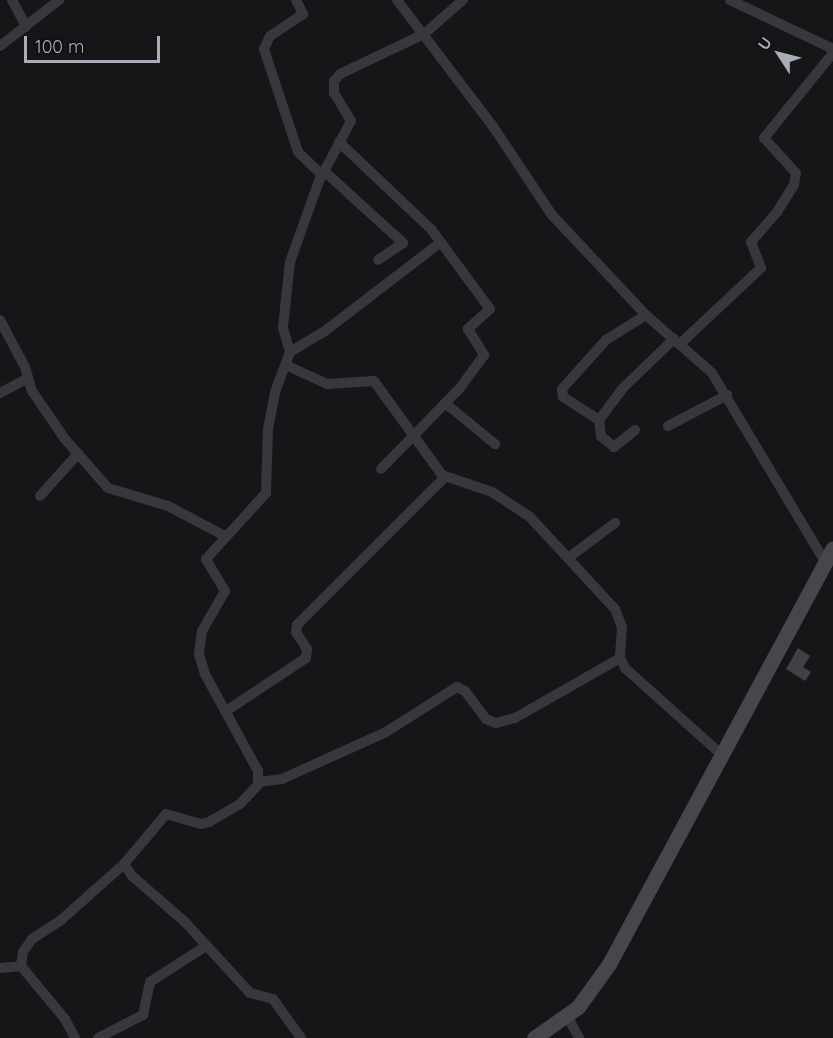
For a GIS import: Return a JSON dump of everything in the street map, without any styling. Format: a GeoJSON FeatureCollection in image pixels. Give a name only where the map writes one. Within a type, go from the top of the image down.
{"type":"FeatureCollection","features":[{"type":"Feature","properties":{"kind":"street"},"geometry":{"type":"LineString","coordinates":[[12,0],[26,26]]}},
{"type":"Feature","properties":{"kind":"street"},"geometry":{"type":"LineString","coordinates":[[0,46],[59,0]]}},
{"type":"Feature","properties":{"kind":"street"},"geometry":{"type":"LineString","coordinates":[[296,0],[303,14],[270,36],[264,49],[298,152],[403,243],[378,260]]}},
{"type":"Feature","properties":{"kind":"street"},"geometry":{"type":"LineString","coordinates":[[397,0],[492,125],[539,200],[646,315],[712,373],[825,562]]}},
{"type":"Feature","properties":{"kind":"street"},"geometry":{"type":"LineString","coordinates":[[260,782],[258,771],[199,654],[202,631],[225,591],[206,559],[266,493],[270,420],[275,392],[288,366],[290,352],[283,327],[284,291],[299,234],[323,173],[351,121],[334,93],[336,78],[424,34],[463,0]]}},
{"type":"Feature","properties":{"kind":"street"},"geometry":{"type":"LineString","coordinates":[[635,430],[615,447],[601,436],[599,420],[622,388],[761,268],[750,242],[777,212],[794,185],[796,173],[765,138],[833,51],[730,0]]}},
{"type":"Feature","properties":{"kind":"street"},"geometry":{"type":"LineString","coordinates":[[339,142],[441,242],[490,309],[468,329],[484,355],[445,403],[381,469]]}},
{"type":"Feature","properties":{"kind":"street"},"geometry":{"type":"LineString","coordinates":[[290,352],[325,331],[441,242]]}},
{"type":"Feature","properties":{"kind":"street"},"geometry":{"type":"LineString","coordinates":[[599,420],[563,397],[562,389],[606,339],[646,315]]}},
{"type":"Feature","properties":{"kind":"street"},"geometry":{"type":"LineString","coordinates":[[2,328],[25,366],[26,379],[78,454],[118,494],[168,506],[225,536]]}},
{"type":"Feature","properties":{"kind":"street"},"geometry":{"type":"LineString","coordinates":[[288,366],[327,384],[374,381],[445,477],[462,479],[492,492],[530,517],[620,617],[620,658],[663,706],[722,755]]}},
{"type":"Feature","properties":{"kind":"street"},"geometry":{"type":"LineString","coordinates":[[0,393],[26,379]]}},
{"type":"Feature","properties":{"kind":"street"},"geometry":{"type":"LineString","coordinates":[[668,426],[727,395]]}},
{"type":"Feature","properties":{"kind":"street"},"geometry":{"type":"LineString","coordinates":[[445,403],[495,444]]}},
{"type":"Feature","properties":{"kind":"street"},"geometry":{"type":"LineString","coordinates":[[40,496],[78,454]]}},
{"type":"Feature","properties":{"kind":"street"},"geometry":{"type":"LineString","coordinates":[[226,711],[306,658],[307,649],[296,632],[297,625],[445,477]]}},
{"type":"Feature","properties":{"kind":"street"},"geometry":{"type":"LineString","coordinates":[[568,558],[615,523]]}},
{"type":"Feature","properties":{"kind":"street"},"geometry":{"type":"LineString","coordinates":[[534,1038],[567,1016],[609,964],[833,548]]}},
{"type":"Feature","properties":{"kind":"street"},"geometry":{"type":"LineString","coordinates":[[75,1038],[65,1018],[21,966],[23,952],[32,939],[61,920],[124,864],[166,814],[201,824],[209,822],[240,804],[260,782],[282,779],[386,732],[457,687],[465,691],[486,719],[496,723],[515,718],[620,658]]}},
{"type":"Feature","properties":{"kind":"street"},"geometry":{"type":"LineString","coordinates":[[124,864],[206,946],[249,993],[273,999],[301,1038]]}},
{"type":"Feature","properties":{"kind":"street"},"geometry":{"type":"LineString","coordinates":[[98,1038],[143,1016],[150,982],[206,946]]}},
{"type":"Feature","properties":{"kind":"street"},"geometry":{"type":"LineString","coordinates":[[0,968],[21,966]]}},
{"type":"Feature","properties":{"kind":"street"},"geometry":{"type":"LineString","coordinates":[[567,1016],[579,1038]]}},
{"type":"Feature","properties":{"kind":"building"},"geometry":{"type":"Polygon","coordinates":[[[798,648],[810,656],[803,667],[811,672],[805,681],[786,669],[798,648]]]}}]}
